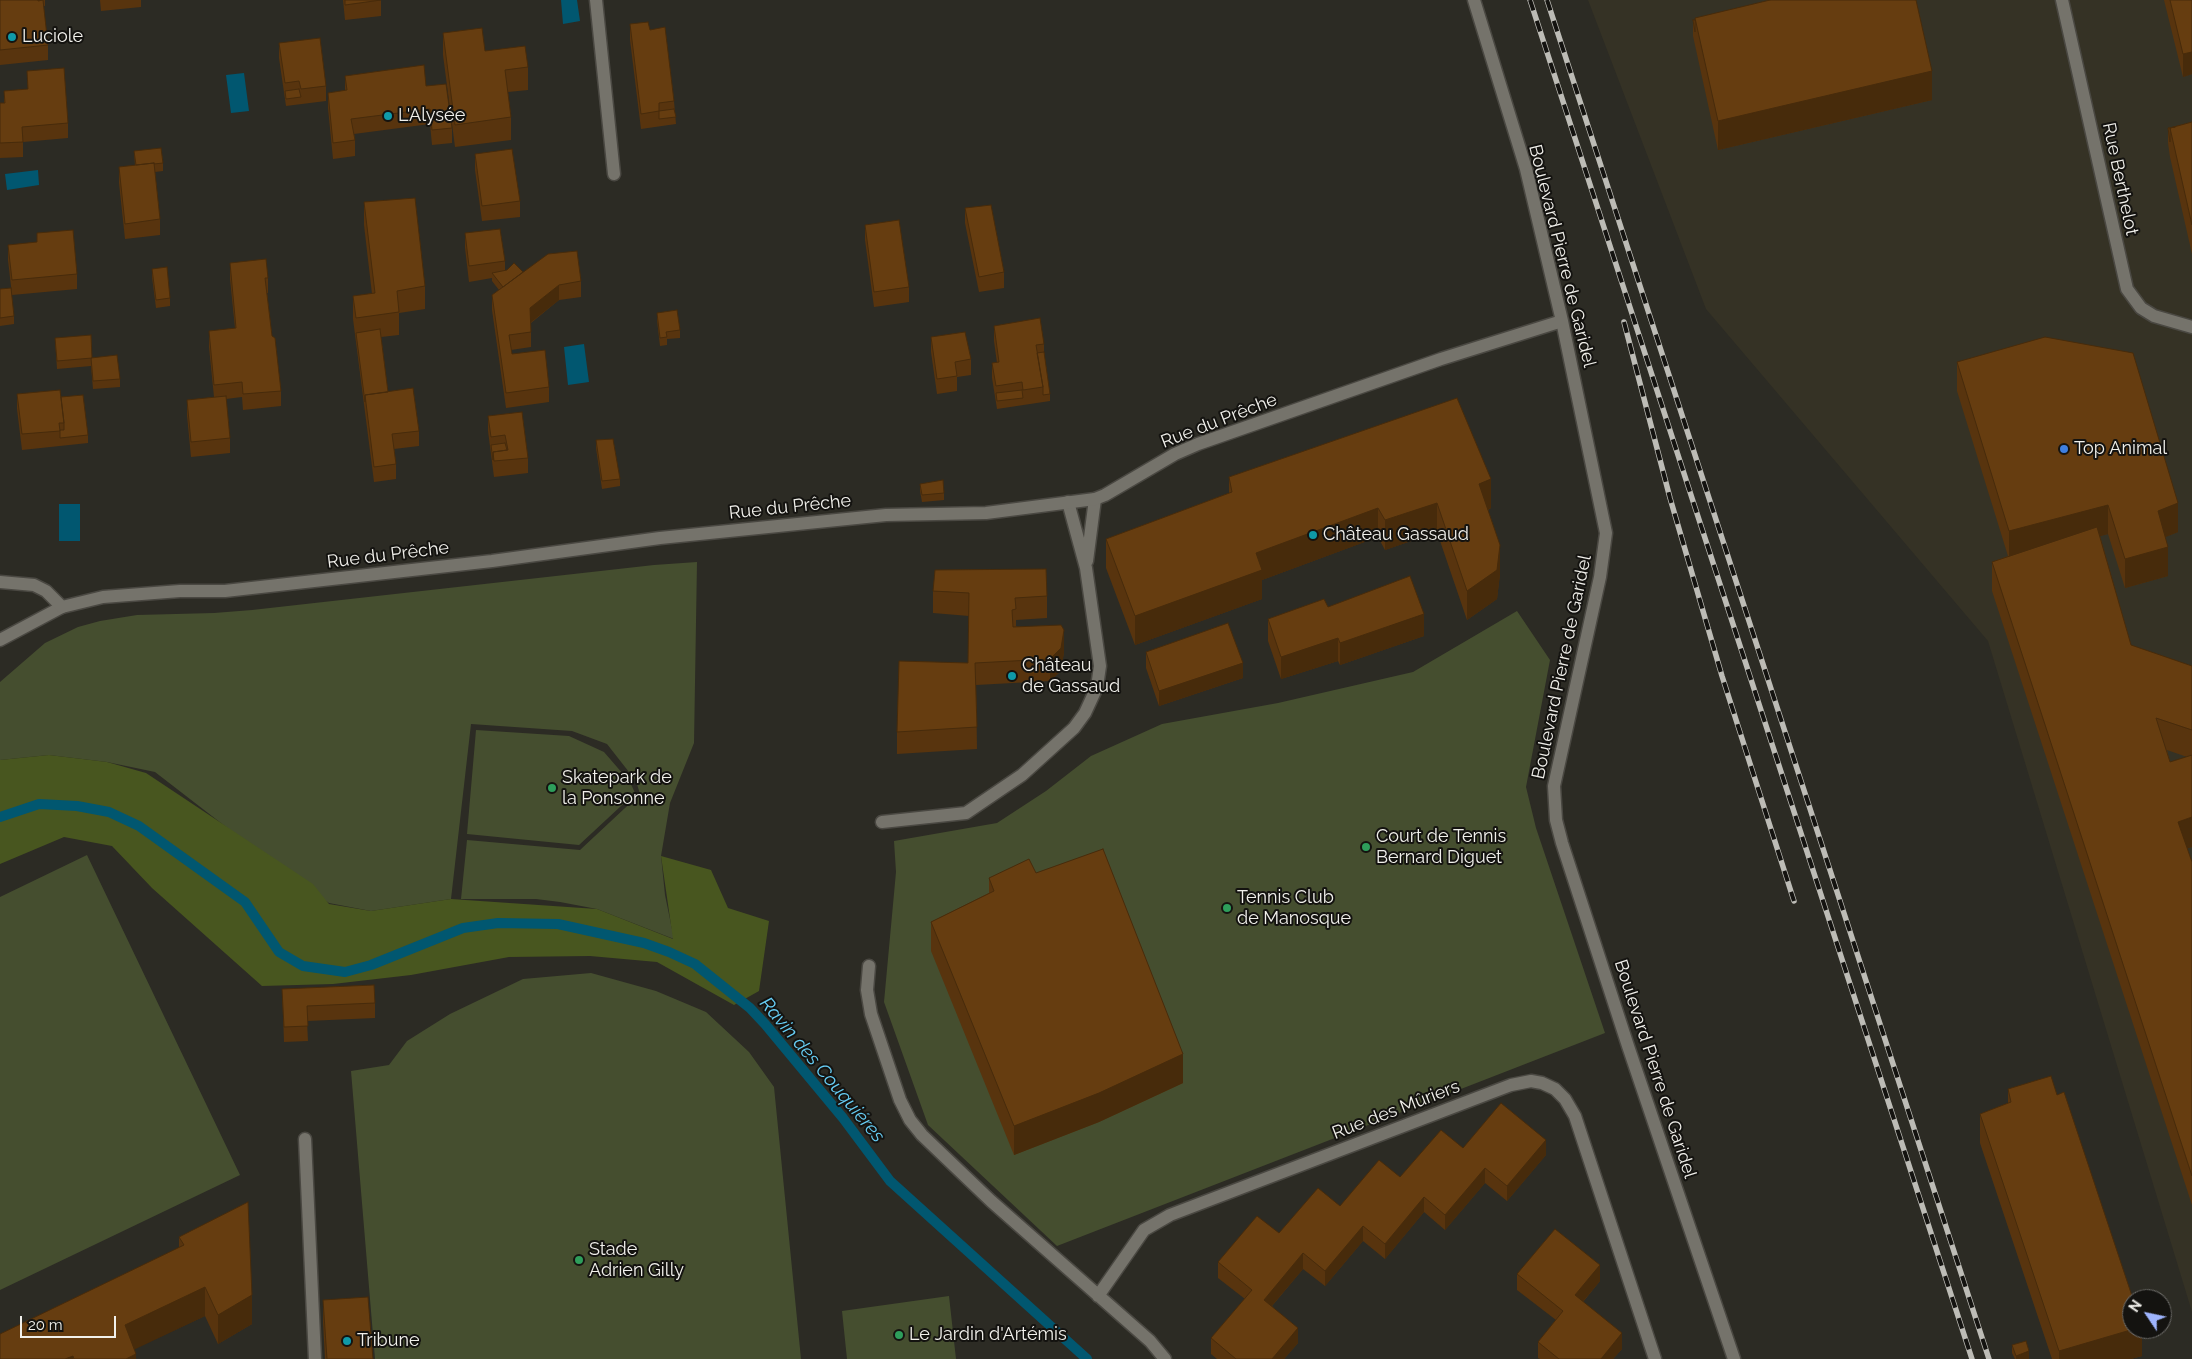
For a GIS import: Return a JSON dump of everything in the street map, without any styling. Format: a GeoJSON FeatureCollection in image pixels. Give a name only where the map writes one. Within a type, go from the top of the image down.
{"type":"FeatureCollection","features":[{"type":"Feature","properties":{"kind":"street"},"geometry":{"type":"LineString","coordinates":[[596,0],[614,174]]}},
{"type":"Feature","properties":{"kind":"street","name":"Boulevard Pierre de Garidel"},"geometry":{"type":"LineString","coordinates":[[1474,0],[1526,170],[1562,321],[1606,533],[1600,577],[1554,786],[1556,820],[1628,1046],[1734,1359]]}},
{"type":"Feature","properties":{"kind":"street","name":"Rue Berthelot"},"geometry":{"type":"LineString","coordinates":[[2062,0],[2128,289],[2141,308],[2154,316],[2192,327]]}},
{"type":"Feature","properties":{"kind":"street","name":"Rue du Prêche"},"geometry":{"type":"LineString","coordinates":[[0,640],[62,607],[119,595],[180,591],[225,591],[492,561],[660,538],[886,515],[986,512],[1095,499],[1176,454],[1198,444],[1450,356],[1562,321]]}},
{"type":"Feature","properties":{"kind":"street"},"geometry":{"type":"LineString","coordinates":[[1086,568],[1095,499]]}},
{"type":"Feature","properties":{"kind":"street"},"geometry":{"type":"LineString","coordinates":[[882,822],[954,816],[966,812],[1022,775],[1080,722],[1097,687],[1100,675],[1086,568],[1068,502]]}},
{"type":"Feature","properties":{"kind":"street"},"geometry":{"type":"LineString","coordinates":[[0,582],[25,584],[41,588],[62,607]]}},
{"type":"Feature","properties":{"kind":"street"},"geometry":{"type":"LineString","coordinates":[[869,966],[867,990],[871,1014],[900,1100],[910,1120],[922,1135],[991,1201],[1150,1341],[1165,1359]]}},
{"type":"Feature","properties":{"kind":"street","name":"Rue des Mûriers"},"geometry":{"type":"LineString","coordinates":[[1098,1296],[1140,1234],[1152,1224],[1164,1218],[1511,1085],[1531,1081],[1542,1083],[1555,1090],[1565,1100],[1575,1116],[1655,1359]]}},
{"type":"Feature","properties":{"kind":"street"},"geometry":{"type":"LineString","coordinates":[[305,1140],[315,1359]]}},
{"type":"Feature","properties":{"kind":"shaded area"},"geometry":{"type":"Polygon","coordinates":[[[1588,0],[2192,0],[2192,1312],[1988,641],[1706,309],[1588,0]]]}},
{"type":"Feature","properties":{"kind":"green space"},"geometry":{"type":"Polygon","coordinates":[[[697,562],[694,743],[670,803],[661,856],[665,895],[674,939],[597,909],[560,902],[536,899],[461,899],[467,840],[580,850],[640,794],[636,781],[607,744],[572,731],[471,724],[451,899],[371,911],[329,903],[296,881],[155,772],[107,762],[49,755],[0,760],[0,682],[45,643],[78,627],[137,615],[252,610],[654,565],[697,562]]]}},
{"type":"Feature","properties":{"kind":"green space","name":"Tennis Club de Manosque"},"geometry":{"type":"Polygon","coordinates":[[[1517,611],[1550,660],[1526,787],[1536,828],[1605,1033],[1057,1246],[928,1125],[884,1002],[896,872],[894,841],[997,823],[1046,791],[1091,756],[1162,724],[1278,703],[1413,672],[1517,611]]]}},
{"type":"Feature","properties":{"kind":"green space","name":"Skatepark de la Ponsonne"},"geometry":{"type":"Polygon","coordinates":[[[476,730],[569,736],[604,752],[630,782],[635,793],[579,845],[467,834],[476,730]]]}},
{"type":"Feature","properties":{"kind":"green space"},"geometry":{"type":"Polygon","coordinates":[[[49,755],[107,762],[146,773],[313,884],[329,904],[371,911],[451,899],[597,909],[673,939],[661,856],[711,870],[728,908],[769,921],[759,991],[734,1005],[657,962],[590,956],[509,957],[411,975],[333,984],[262,986],[152,888],[112,846],[64,837],[0,864],[0,760],[49,755]]]}},
{"type":"Feature","properties":{"kind":"green space"},"geometry":{"type":"Polygon","coordinates":[[[87,855],[240,1175],[0,1290],[0,897],[87,855]]]}},
{"type":"Feature","properties":{"kind":"green space"},"geometry":{"type":"Polygon","coordinates":[[[591,973],[656,991],[706,1012],[749,1052],[774,1087],[801,1359],[375,1359],[351,1071],[389,1065],[407,1041],[450,1014],[523,979],[591,973]]]}},
{"type":"Feature","properties":{"kind":"green space","name":"Le Jardin d'Artémis"},"geometry":{"type":"Polygon","coordinates":[[[949,1296],[956,1359],[847,1359],[842,1311],[949,1296]]]}},
{"type":"Feature","properties":{"kind":"water"},"geometry":{"type":"Polygon","coordinates":[[[561,0],[577,0],[580,21],[563,24],[561,0]]]}},
{"type":"Feature","properties":{"kind":"water"},"geometry":{"type":"Polygon","coordinates":[[[244,73],[249,111],[231,113],[226,75],[244,73]]]}},
{"type":"Feature","properties":{"kind":"water"},"geometry":{"type":"Polygon","coordinates":[[[38,170],[39,185],[7,190],[5,174],[38,170]]]}},
{"type":"Feature","properties":{"kind":"water"},"geometry":{"type":"Polygon","coordinates":[[[584,344],[589,382],[568,385],[564,347],[584,344]]]}},
{"type":"Feature","properties":{"kind":"water"},"geometry":{"type":"Polygon","coordinates":[[[59,504],[80,504],[80,541],[59,541],[59,504]]]}},
{"type":"Feature","properties":{"kind":"building"},"geometry":{"type":"Polygon","coordinates":[[[0,0],[43,0],[48,45],[0,50],[0,0]]]}},
{"type":"Feature","properties":{"kind":"building"},"geometry":{"type":"Polygon","coordinates":[[[345,0],[381,0],[345,5],[345,0]]]}},
{"type":"Feature","properties":{"kind":"building"},"geometry":{"type":"Polygon","coordinates":[[[1770,0],[1916,0],[1932,71],[1718,121],[1695,18],[1770,0]]]}},
{"type":"Feature","properties":{"kind":"building"},"geometry":{"type":"Polygon","coordinates":[[[2170,0],[2192,0],[2192,52],[2183,54],[2170,0]]]}},
{"type":"Feature","properties":{"kind":"building"},"geometry":{"type":"Polygon","coordinates":[[[648,22],[650,30],[665,27],[674,101],[659,103],[659,111],[641,114],[630,24],[648,22]]]}},
{"type":"Feature","properties":{"kind":"building"},"geometry":{"type":"Polygon","coordinates":[[[482,28],[485,51],[525,46],[528,67],[505,70],[511,117],[455,125],[443,33],[482,28]]]}},
{"type":"Feature","properties":{"kind":"building"},"geometry":{"type":"Polygon","coordinates":[[[320,38],[326,86],[301,89],[299,81],[285,83],[279,43],[320,38]]]}},
{"type":"Feature","properties":{"kind":"building","name":"L'Alysée"},"geometry":{"type":"Polygon","coordinates":[[[424,65],[426,86],[446,84],[452,128],[432,130],[430,109],[351,119],[355,140],[333,143],[328,93],[347,90],[345,76],[424,65]]]}},
{"type":"Feature","properties":{"kind":"building"},"geometry":{"type":"Polygon","coordinates":[[[64,68],[68,123],[22,127],[23,142],[0,143],[0,103],[5,103],[4,91],[28,89],[27,71],[64,68]]]}},
{"type":"Feature","properties":{"kind":"building"},"geometry":{"type":"Polygon","coordinates":[[[299,89],[301,97],[286,99],[285,91],[299,89]]]}},
{"type":"Feature","properties":{"kind":"building"},"geometry":{"type":"Polygon","coordinates":[[[674,109],[676,117],[659,119],[659,111],[674,109]]]}},
{"type":"Feature","properties":{"kind":"building"},"geometry":{"type":"Polygon","coordinates":[[[2192,122],[2192,225],[2170,128],[2192,122]]]}},
{"type":"Feature","properties":{"kind":"building"},"geometry":{"type":"Polygon","coordinates":[[[161,148],[163,163],[136,165],[134,151],[161,148]]]}},
{"type":"Feature","properties":{"kind":"building"},"geometry":{"type":"Polygon","coordinates":[[[512,149],[520,201],[482,206],[475,154],[512,149]]]}},
{"type":"Feature","properties":{"kind":"building"},"geometry":{"type":"Polygon","coordinates":[[[154,163],[160,219],[125,224],[119,167],[154,163]]]}},
{"type":"Feature","properties":{"kind":"building"},"geometry":{"type":"Polygon","coordinates":[[[415,198],[425,286],[397,291],[399,312],[356,318],[353,296],[375,293],[364,202],[415,198]]]}},
{"type":"Feature","properties":{"kind":"building"},"geometry":{"type":"Polygon","coordinates":[[[991,205],[1004,272],[979,277],[965,208],[991,205]]]}},
{"type":"Feature","properties":{"kind":"building"},"geometry":{"type":"Polygon","coordinates":[[[899,220],[909,287],[874,292],[865,225],[899,220]]]}},
{"type":"Feature","properties":{"kind":"building"},"geometry":{"type":"Polygon","coordinates":[[[500,229],[505,261],[469,266],[465,233],[500,229]]]}},
{"type":"Feature","properties":{"kind":"building"},"geometry":{"type":"Polygon","coordinates":[[[73,230],[77,274],[12,280],[8,245],[37,242],[37,233],[73,230]]]}},
{"type":"Feature","properties":{"kind":"building"},"geometry":{"type":"Polygon","coordinates":[[[577,251],[581,281],[559,285],[530,308],[531,332],[509,335],[512,354],[545,350],[549,387],[506,393],[492,295],[548,254],[577,251]]]}},
{"type":"Feature","properties":{"kind":"building"},"geometry":{"type":"Polygon","coordinates":[[[266,259],[268,278],[265,278],[281,391],[243,394],[242,382],[214,385],[209,331],[236,328],[230,263],[266,259]]]}},
{"type":"Feature","properties":{"kind":"building"},"geometry":{"type":"Polygon","coordinates":[[[514,263],[523,272],[503,287],[492,273],[507,270],[514,263]]]}},
{"type":"Feature","properties":{"kind":"building"},"geometry":{"type":"Polygon","coordinates":[[[167,267],[170,298],[156,300],[152,269],[167,267]]]}},
{"type":"Feature","properties":{"kind":"building"},"geometry":{"type":"Polygon","coordinates":[[[11,288],[14,316],[0,318],[0,289],[11,288]]]}},
{"type":"Feature","properties":{"kind":"building"},"geometry":{"type":"Polygon","coordinates":[[[677,310],[680,330],[666,332],[667,337],[660,338],[657,313],[677,310]]]}},
{"type":"Feature","properties":{"kind":"building"},"geometry":{"type":"Polygon","coordinates":[[[1040,318],[1044,344],[1036,345],[1043,387],[1023,390],[1022,382],[996,386],[992,363],[999,362],[994,326],[1040,318]]]}},
{"type":"Feature","properties":{"kind":"building"},"geometry":{"type":"Polygon","coordinates":[[[380,329],[388,392],[365,395],[365,402],[356,333],[380,329]]]}},
{"type":"Feature","properties":{"kind":"building"},"geometry":{"type":"Polygon","coordinates":[[[965,332],[971,359],[955,362],[957,376],[937,379],[931,337],[965,332]]]}},
{"type":"Feature","properties":{"kind":"building"},"geometry":{"type":"Polygon","coordinates":[[[91,335],[92,358],[57,361],[55,338],[91,335]]]}},
{"type":"Feature","properties":{"kind":"building","name":"Top Animal"},"geometry":{"type":"Polygon","coordinates":[[[2045,337],[2133,353],[2178,503],[2158,511],[2168,547],[2125,559],[2108,505],[2009,531],[1957,362],[2045,337]]]}},
{"type":"Feature","properties":{"kind":"building"},"geometry":{"type":"Polygon","coordinates":[[[1044,352],[1050,394],[1043,395],[1037,353],[1044,352]]]}},
{"type":"Feature","properties":{"kind":"building"},"geometry":{"type":"Polygon","coordinates":[[[117,355],[120,379],[93,381],[91,358],[117,355]]]}},
{"type":"Feature","properties":{"kind":"building"},"geometry":{"type":"Polygon","coordinates":[[[413,388],[419,431],[392,434],[396,464],[374,467],[365,395],[413,388]]]}},
{"type":"Feature","properties":{"kind":"building"},"geometry":{"type":"Polygon","coordinates":[[[60,390],[64,423],[59,423],[60,431],[22,434],[17,394],[60,390]]]}},
{"type":"Feature","properties":{"kind":"building"},"geometry":{"type":"Polygon","coordinates":[[[1022,390],[1023,398],[997,401],[996,393],[1022,390]]]}},
{"type":"Feature","properties":{"kind":"building"},"geometry":{"type":"Polygon","coordinates":[[[83,395],[88,435],[60,438],[60,430],[64,430],[61,397],[83,395]]]}},
{"type":"Feature","properties":{"kind":"building"},"geometry":{"type":"Polygon","coordinates":[[[226,396],[230,438],[191,442],[187,400],[226,396]]]}},
{"type":"Feature","properties":{"kind":"building","name":"Château Gassaud"},"geometry":{"type":"Polygon","coordinates":[[[1457,398],[1491,479],[1479,484],[1500,545],[1497,570],[1467,591],[1437,503],[1385,520],[1378,508],[1256,553],[1262,570],[1135,616],[1106,539],[1232,492],[1229,477],[1457,398]]]}},
{"type":"Feature","properties":{"kind":"building"},"geometry":{"type":"Polygon","coordinates":[[[522,412],[528,458],[494,461],[493,452],[508,450],[505,435],[491,437],[488,416],[522,412]]]}},
{"type":"Feature","properties":{"kind":"building"},"geometry":{"type":"Polygon","coordinates":[[[613,439],[620,479],[602,481],[596,440],[613,439]]]}},
{"type":"Feature","properties":{"kind":"building"},"geometry":{"type":"Polygon","coordinates":[[[505,443],[507,450],[493,452],[493,460],[491,445],[505,443]]]}},
{"type":"Feature","properties":{"kind":"building"},"geometry":{"type":"Polygon","coordinates":[[[943,480],[944,493],[922,495],[920,484],[943,480]]]}},
{"type":"Feature","properties":{"kind":"building"},"geometry":{"type":"Polygon","coordinates":[[[2097,527],[2131,645],[2192,666],[2192,730],[2156,718],[2170,762],[2192,755],[2192,817],[2178,822],[2192,862],[2192,1176],[1992,562],[2097,527]]]}},
{"type":"Feature","properties":{"kind":"building"},"geometry":{"type":"Polygon","coordinates":[[[1046,569],[1047,596],[1015,598],[1016,609],[1012,610],[1013,627],[1061,625],[1064,630],[1061,648],[1050,659],[975,663],[977,727],[897,732],[899,661],[968,663],[969,593],[933,591],[935,570],[1046,569]]]}},
{"type":"Feature","properties":{"kind":"building"},"geometry":{"type":"Polygon","coordinates":[[[1410,576],[1424,614],[1340,643],[1338,638],[1281,657],[1268,619],[1324,599],[1328,607],[1410,576]]]}},
{"type":"Feature","properties":{"kind":"building"},"geometry":{"type":"Polygon","coordinates":[[[1228,623],[1243,663],[1159,691],[1146,652],[1228,623]]]}},
{"type":"Feature","properties":{"kind":"building"},"geometry":{"type":"Polygon","coordinates":[[[1103,849],[1183,1054],[1099,1093],[1014,1126],[931,922],[994,891],[989,878],[1029,859],[1036,873],[1103,849]]]}},
{"type":"Feature","properties":{"kind":"building"},"geometry":{"type":"Polygon","coordinates":[[[374,985],[375,1003],[307,1006],[308,1026],[284,1027],[282,989],[374,985]]]}},
{"type":"Feature","properties":{"kind":"building"},"geometry":{"type":"Polygon","coordinates":[[[2051,1076],[2057,1095],[2064,1092],[2130,1289],[2122,1289],[2122,1333],[2059,1351],[1980,1114],[2011,1102],[2008,1089],[2051,1076]]]}},
{"type":"Feature","properties":{"kind":"building"},"geometry":{"type":"Polygon","coordinates":[[[1501,1103],[1546,1140],[1507,1186],[1485,1168],[1445,1215],[1424,1197],[1385,1244],[1363,1226],[1325,1271],[1303,1253],[1264,1300],[1298,1328],[1272,1359],[1236,1359],[1211,1338],[1252,1290],[1218,1262],[1257,1216],[1279,1233],[1318,1188],[1340,1206],[1379,1160],[1400,1177],[1441,1130],[1463,1148],[1501,1103]]]}},
{"type":"Feature","properties":{"kind":"building"},"geometry":{"type":"Polygon","coordinates":[[[248,1202],[252,1295],[218,1315],[205,1287],[125,1325],[136,1354],[126,1359],[74,1359],[73,1356],[65,1359],[0,1359],[0,1334],[184,1245],[179,1237],[248,1202]]]}},
{"type":"Feature","properties":{"kind":"building"},"geometry":{"type":"Polygon","coordinates":[[[1555,1229],[1600,1265],[1575,1295],[1622,1333],[1601,1359],[1559,1359],[1538,1342],[1563,1311],[1517,1274],[1555,1229]]]}},
{"type":"Feature","properties":{"kind":"building","name":"Tribune"},"geometry":{"type":"Polygon","coordinates":[[[368,1297],[373,1359],[327,1359],[323,1300],[368,1297]]]}},
{"type":"Feature","properties":{"kind":"building"},"geometry":{"type":"Polygon","coordinates":[[[2026,1341],[2029,1351],[2016,1356],[2012,1345],[2026,1341]]]}},
{"type":"Feature","properties":{"kind":"waterway","name":"Ravin des Couquiéres"},"geometry":{"type":"LineString","coordinates":[[0,817],[39,804],[77,806],[109,812],[139,826],[245,902],[279,952],[303,966],[345,972],[371,965],[463,928],[498,923],[558,924],[644,943],[695,964],[750,1008],[765,1024],[843,1118],[890,1181],[1087,1359]]}},
{"type":"Feature","properties":{"kind":"railway"},"geometry":{"type":"LineString","coordinates":[[1530,0],[1972,1359]]}},
{"type":"Feature","properties":{"kind":"railway"},"geometry":{"type":"LineString","coordinates":[[1547,0],[1989,1359]]}},
{"type":"Feature","properties":{"kind":"railway"},"geometry":{"type":"LineString","coordinates":[[1624,322],[1670,498],[1722,676],[1794,901]]}},
{"type":"Feature","properties":{"kind":"place","name":"Luciole"},"geometry":{"type":"Point","coordinates":[12,37]}},
{"type":"Feature","properties":{"kind":"place","name":"L'Alysée"},"geometry":{"type":"Point","coordinates":[388,116]}},
{"type":"Feature","properties":{"kind":"place","name":"Top Animal"},"geometry":{"type":"Point","coordinates":[2064,449]}},
{"type":"Feature","properties":{"kind":"place","name":"Château Gassaud"},"geometry":{"type":"Point","coordinates":[1313,535]}},
{"type":"Feature","properties":{"kind":"place","name":"Château de Gassaud"},"geometry":{"type":"Point","coordinates":[1012,676]}},
{"type":"Feature","properties":{"kind":"place","name":"Skatepark de la Ponsonne"},"geometry":{"type":"Point","coordinates":[552,788]}},
{"type":"Feature","properties":{"kind":"place","name":"Court de Tennis Bernard Diguet"},"geometry":{"type":"Point","coordinates":[1366,847]}},
{"type":"Feature","properties":{"kind":"place","name":"Tennis Club de Manosque"},"geometry":{"type":"Point","coordinates":[1227,908]}},
{"type":"Feature","properties":{"kind":"place","name":"Stade Adrien Gilly"},"geometry":{"type":"Point","coordinates":[579,1260]}},
{"type":"Feature","properties":{"kind":"place","name":"Le Jardin d'Artémis"},"geometry":{"type":"Point","coordinates":[899,1335]}},
{"type":"Feature","properties":{"kind":"place","name":"Tribune"},"geometry":{"type":"Point","coordinates":[347,1341]}}]}
